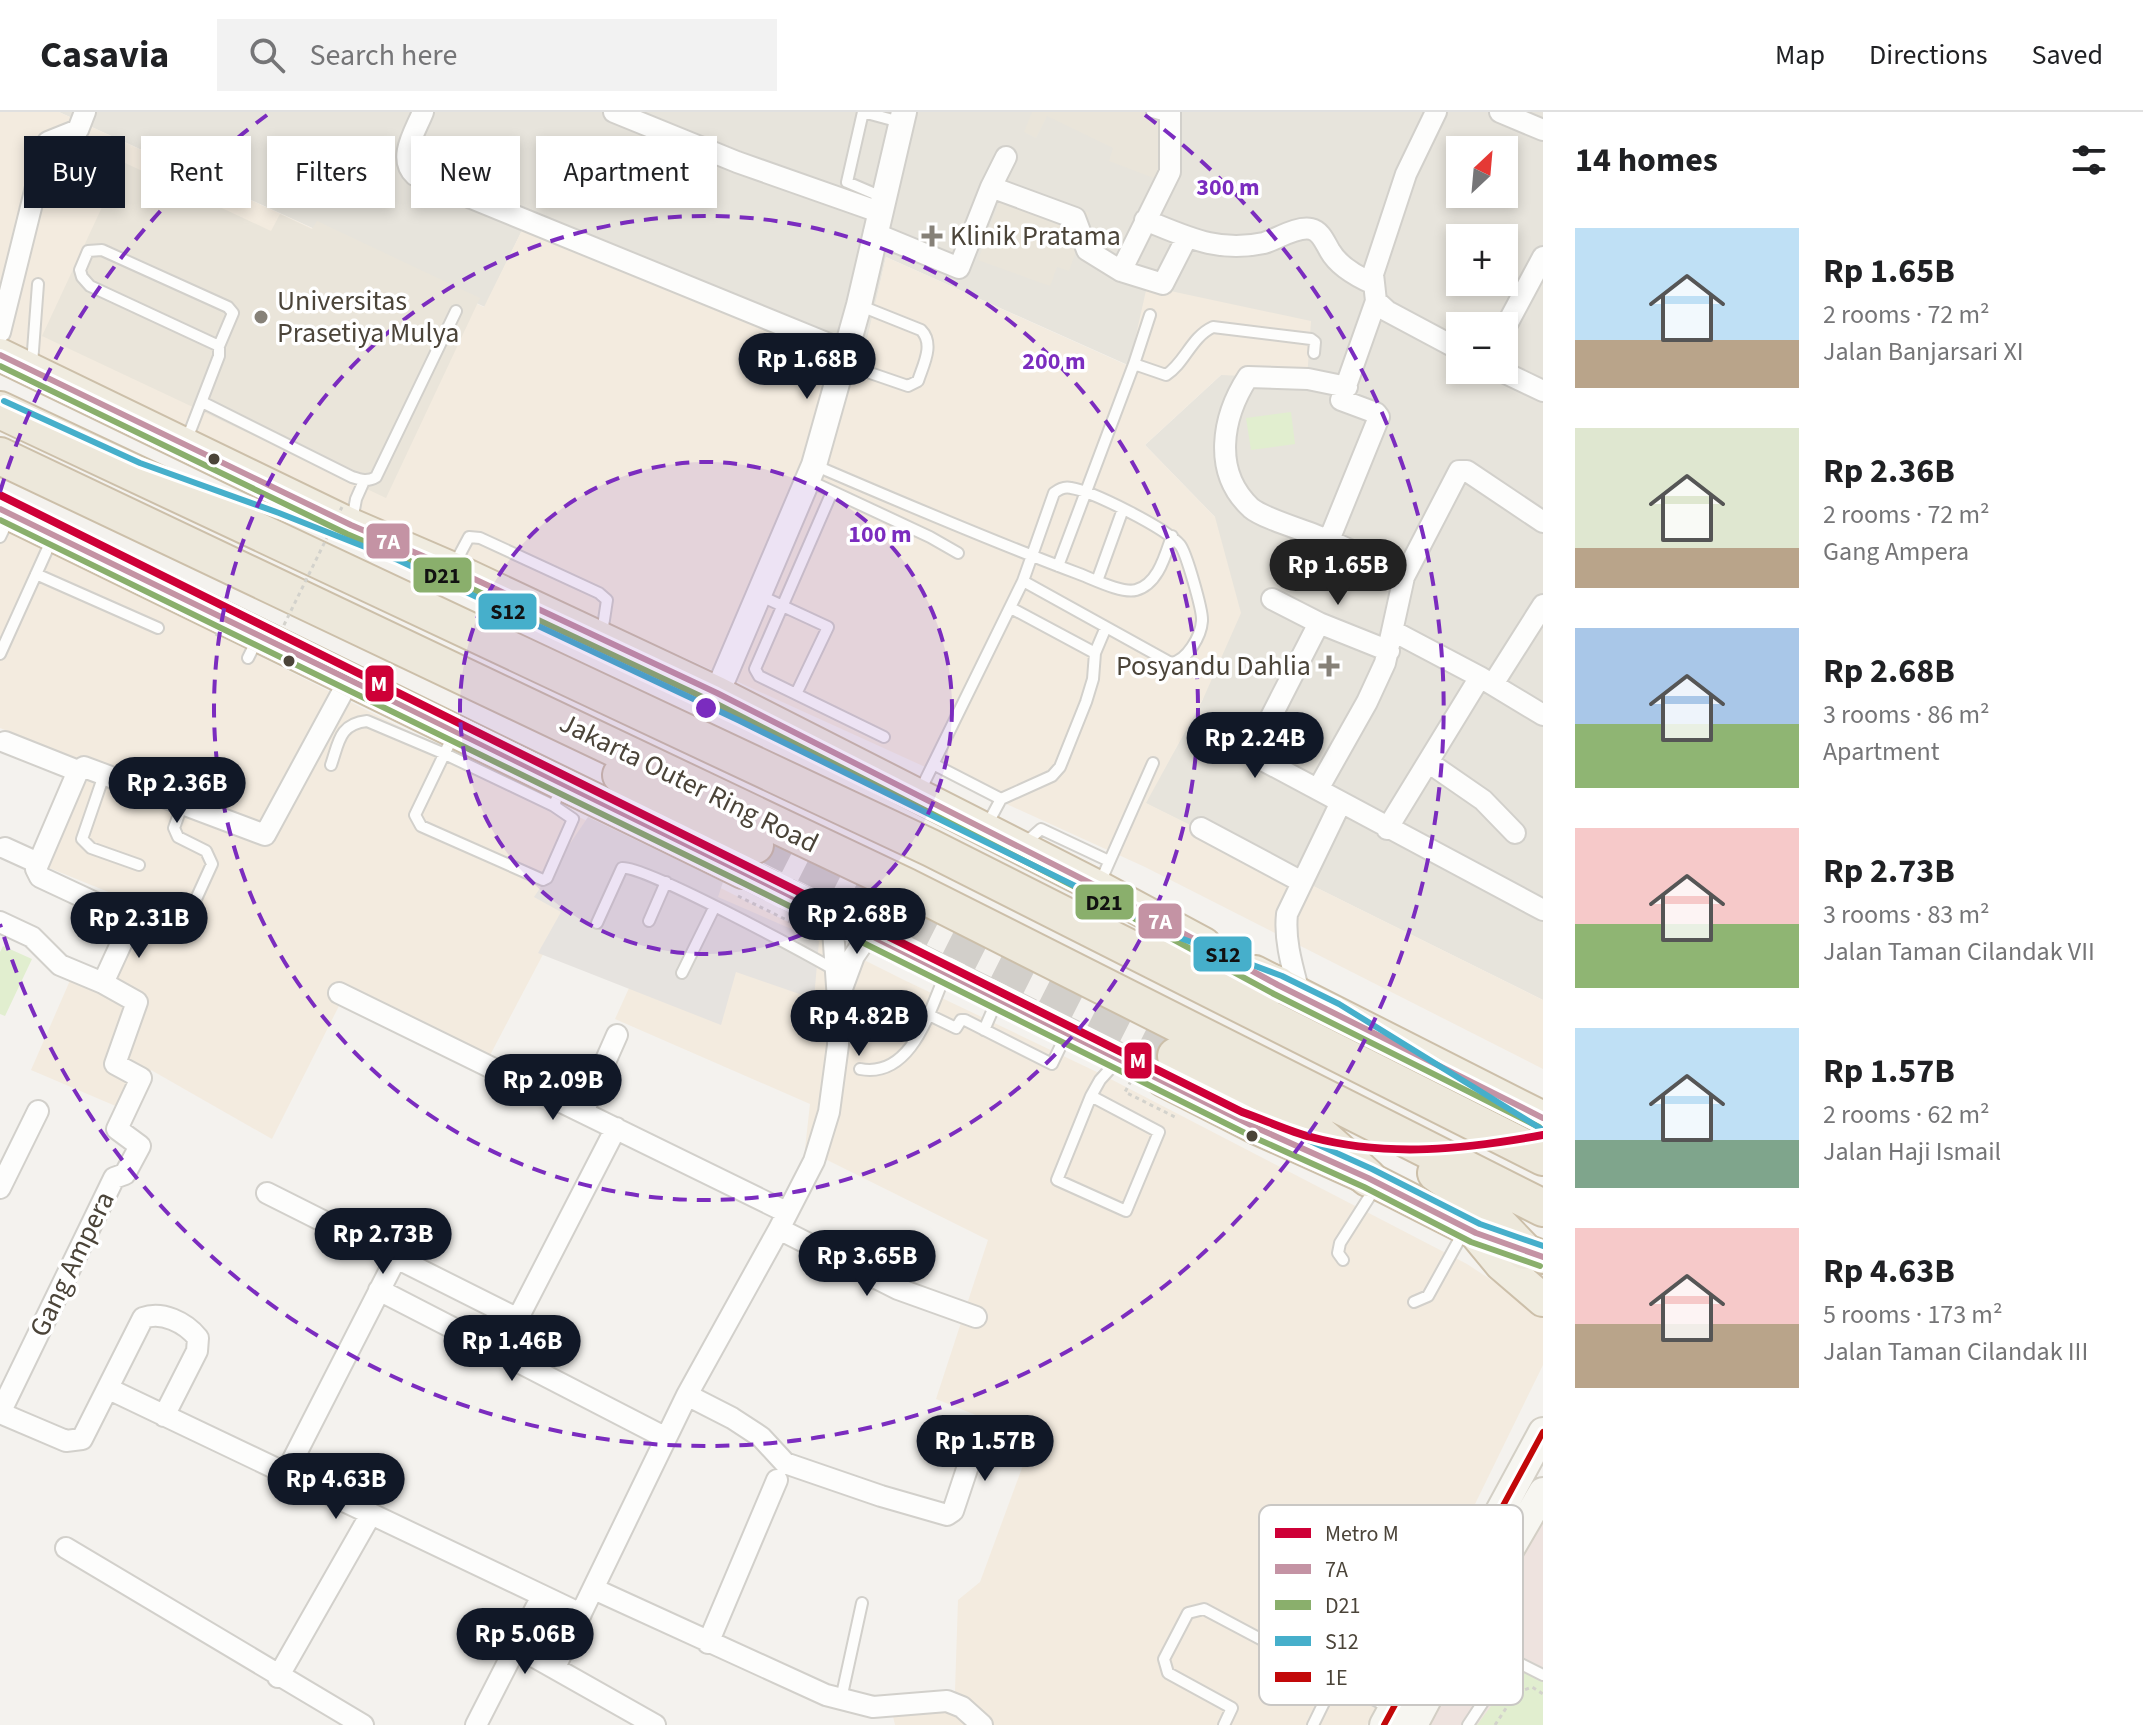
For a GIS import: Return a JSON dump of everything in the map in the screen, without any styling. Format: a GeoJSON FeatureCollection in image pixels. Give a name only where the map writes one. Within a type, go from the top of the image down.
{"type":"FeatureCollection","features":[{"type":"Feature","properties":{"kind":"highway"},"geometry":{"type":"LineString","coordinates":[[0,355],[717,693],[1001,839],[1103,874],[1289,990],[1543,1118]]}},
{"type":"Feature","properties":{"kind":"highway","name":"Jakarta Outer Ring Road"},"geometry":{"type":"LineString","coordinates":[[0,410],[931,848],[1543,1157]]}},
{"type":"Feature","properties":{"kind":"highway","name":"Jakarta Outer Ring Road"},"geometry":{"type":"LineString","coordinates":[[0,456],[907,887],[1543,1208]]}},
{"type":"Feature","properties":{"kind":"highway"},"geometry":{"type":"LineString","coordinates":[[136,472],[276,522],[394,569],[734,729],[1179,948],[1289,990]]}},
{"type":"Feature","properties":{"kind":"highway"},"geometry":{"type":"LineString","coordinates":[[49,479],[52,492],[63,502],[658,794],[673,798],[749,864]]}},
{"type":"Feature","properties":{"kind":"highway"},"geometry":{"type":"LineString","coordinates":[[3,520],[53,536],[254,647],[349,680],[450,743],[558,795],[749,864]]}},
{"type":"Feature","properties":{"kind":"highway"},"geometry":{"type":"LineString","coordinates":[[1334,1013],[1543,1142]]}},
{"type":"Feature","properties":{"kind":"highway"},"geometry":{"type":"LineString","coordinates":[[1163,1069],[1250,1089],[1309,1108],[1442,1177],[1475,1200],[1534,1254]]}},
{"type":"Feature","properties":{"kind":"highway"},"geometry":{"type":"LineString","coordinates":[[1163,1069],[1257,1128],[1373,1180],[1471,1230],[1534,1254]]}},
{"type":"Feature","properties":{"kind":"highway"},"geometry":{"type":"LineString","coordinates":[[1250,1089],[1310,1128],[1373,1180]]}},
{"type":"Feature","properties":{"kind":"highway"},"geometry":{"type":"LineString","coordinates":[[1471,1230],[1501,1264],[1543,1300]]}},
{"type":"Feature","properties":{"kind":"main road"},"geometry":{"type":"LineString","coordinates":[[1506,1505],[1543,1432]]}},
{"type":"Feature","properties":{"kind":"main road"},"geometry":{"type":"LineString","coordinates":[[1523,1527],[1543,1492]]}},
{"type":"Feature","properties":{"kind":"street"},"geometry":{"type":"LineString","coordinates":[[0,332],[46,147],[48,142],[78,130],[85,112]]}},
{"type":"Feature","properties":{"kind":"street"},"geometry":{"type":"LineString","coordinates":[[423,112],[406,155],[408,168],[415,175],[844,357]]}},
{"type":"Feature","properties":{"kind":"street"},"geometry":{"type":"LineString","coordinates":[[614,112],[648,119],[737,162],[878,214],[959,268],[1006,157]]}},
{"type":"Feature","properties":{"kind":"street"},"geometry":{"type":"LineString","coordinates":[[1329,540],[1379,417],[1376,413],[1342,403],[1375,292],[1373,274],[1406,174],[1436,112]]}},
{"type":"Feature","properties":{"kind":"street"},"geometry":{"type":"LineString","coordinates":[[1500,112],[1543,130]]}},
{"type":"Feature","properties":{"kind":"street"},"geometry":{"type":"LineString","coordinates":[[1121,271],[1170,172],[1164,114]]}},
{"type":"Feature","properties":{"kind":"street"},"geometry":{"type":"LineString","coordinates":[[717,693],[811,473],[859,305],[902,117]]}},
{"type":"Feature","properties":{"kind":"street"},"geometry":{"type":"LineString","coordinates":[[991,187],[1075,218],[1087,250],[1121,271],[1163,284],[1187,237]]}},
{"type":"Feature","properties":{"kind":"street"},"geometry":{"type":"LineString","coordinates":[[1145,220],[1187,237],[1236,248],[1266,242],[1305,228],[1314,229],[1339,263],[1375,292],[1387,311],[1446,343]]}},
{"type":"Feature","properties":{"kind":"street"},"geometry":{"type":"LineString","coordinates":[[1514,312],[1543,257]]}},
{"type":"Feature","properties":{"kind":"street"},"geometry":{"type":"LineString","coordinates":[[1347,387],[1308,379],[1248,377],[1225,429],[1225,454],[1231,478],[1253,510],[1329,540],[1404,577]]}},
{"type":"Feature","properties":{"kind":"street"},"geometry":{"type":"LineString","coordinates":[[1518,379],[1543,391]]}},
{"type":"Feature","properties":{"kind":"street"},"geometry":{"type":"LineString","coordinates":[[1318,789],[1367,702],[1391,641],[1404,577],[1461,470],[1543,522]]}},
{"type":"Feature","properties":{"kind":"street"},"geometry":{"type":"LineString","coordinates":[[1272,599],[1319,623],[1391,641],[1487,680],[1543,715]]}},
{"type":"Feature","properties":{"kind":"street"},"geometry":{"type":"LineString","coordinates":[[1387,829],[1428,762],[1543,605]]}},
{"type":"Feature","properties":{"kind":"street"},"geometry":{"type":"LineString","coordinates":[[1252,754],[1319,623]]}},
{"type":"Feature","properties":{"kind":"street"},"geometry":{"type":"LineString","coordinates":[[103,983],[132,920],[40,877],[36,869],[78,771],[84,767],[185,796],[265,835],[349,680]]}},
{"type":"Feature","properties":{"kind":"street"},"geometry":{"type":"LineString","coordinates":[[1212,733],[1543,910]]}},
{"type":"Feature","properties":{"kind":"street"},"geometry":{"type":"LineString","coordinates":[[5,742],[78,771]]}},
{"type":"Feature","properties":{"kind":"street"},"geometry":{"type":"LineString","coordinates":[[1428,762],[1483,800],[1515,833]]}},
{"type":"Feature","properties":{"kind":"street"},"geometry":{"type":"LineString","coordinates":[[1289,990],[1287,914],[1341,802]]}},
{"type":"Feature","properties":{"kind":"street"},"geometry":{"type":"LineString","coordinates":[[1201,828],[1302,882]]}},
{"type":"Feature","properties":{"kind":"street"},"geometry":{"type":"LineString","coordinates":[[2,847],[38,863]]}},
{"type":"Feature","properties":{"kind":"street"},"geometry":{"type":"LineString","coordinates":[[555,1667],[687,1395],[814,1161],[829,1112],[838,1045],[832,916]]}},
{"type":"Feature","properties":{"kind":"street","name":"Gang Ampera"},"geometry":{"type":"LineString","coordinates":[[0,922],[32,937],[60,965],[137,1002],[115,1064],[141,1078],[117,1129],[140,1146],[125,1174],[114,1178],[0,1413]]}},
{"type":"Feature","properties":{"kind":"street"},"geometry":{"type":"LineString","coordinates":[[838,1000],[854,956],[869,934]]}},
{"type":"Feature","properties":{"kind":"street"},"geometry":{"type":"LineString","coordinates":[[339,993],[616,1128],[783,1220],[898,1289],[976,1317]]}},
{"type":"Feature","properties":{"kind":"street"},"geometry":{"type":"LineString","coordinates":[[583,1112],[617,1035]]}},
{"type":"Feature","properties":{"kind":"street"},"geometry":{"type":"LineString","coordinates":[[0,1188],[38,1111]]}},
{"type":"Feature","properties":{"kind":"street"},"geometry":{"type":"LineString","coordinates":[[500,1353],[616,1128]]}},
{"type":"Feature","properties":{"kind":"street"},"geometry":{"type":"LineString","coordinates":[[267,1193],[518,1319]]}},
{"type":"Feature","properties":{"kind":"street"},"geometry":{"type":"LineString","coordinates":[[286,1473],[396,1258]]}},
{"type":"Feature","properties":{"kind":"street"},"geometry":{"type":"LineString","coordinates":[[379,1290],[666,1438]]}},
{"type":"Feature","properties":{"kind":"street"},"geometry":{"type":"LineString","coordinates":[[0,1413],[66,1441],[82,1439],[143,1318],[153,1314],[180,1323],[198,1338],[197,1351],[164,1416]]}},
{"type":"Feature","properties":{"kind":"street"},"geometry":{"type":"LineString","coordinates":[[109,1389],[581,1614]]}},
{"type":"Feature","properties":{"kind":"street"},"geometry":{"type":"LineString","coordinates":[[687,1395],[761,1437],[785,1463],[947,1515],[951,1513],[980,1430]]}},
{"type":"Feature","properties":{"kind":"street"},"geometry":{"type":"LineString","coordinates":[[708,1643],[777,1480]]}},
{"type":"Feature","properties":{"kind":"street"},"geometry":{"type":"LineString","coordinates":[[278,1677],[371,1514]]}},
{"type":"Feature","properties":{"kind":"street"},"geometry":{"type":"LineString","coordinates":[[66,1548],[363,1725]]}},
{"type":"Feature","properties":{"kind":"street"},"geometry":{"type":"LineString","coordinates":[[594,1589],[826,1695],[873,1707],[947,1701],[962,1707],[982,1725]]}},
{"type":"Feature","properties":{"kind":"street"},"geometry":{"type":"LineString","coordinates":[[476,1725],[542,1596]]}},
{"type":"Feature","properties":{"kind":"street"},"geometry":{"type":"LineString","coordinates":[[517,1647],[655,1725]]}},
{"type":"Feature","properties":{"kind":"lane"},"geometry":{"type":"LineString","coordinates":[[878,214],[847,182],[863,112],[902,117]]}},
{"type":"Feature","properties":{"kind":"lane"},"geometry":{"type":"LineString","coordinates":[[185,443],[233,313],[228,307],[102,250],[88,251],[80,270],[90,286],[219,346]]}},
{"type":"Feature","properties":{"kind":"lane"},"geometry":{"type":"LineString","coordinates":[[31,370],[38,284]]}},
{"type":"Feature","properties":{"kind":"lane"},"geometry":{"type":"LineString","coordinates":[[844,357],[908,386],[918,381],[928,347],[927,338],[921,330],[859,305]]}},
{"type":"Feature","properties":{"kind":"lane"},"geometry":{"type":"LineString","coordinates":[[202,402],[364,481],[376,477],[456,311]]}},
{"type":"Feature","properties":{"kind":"lane"},"geometry":{"type":"LineString","coordinates":[[1058,566],[1150,315]]}},
{"type":"Feature","properties":{"kind":"lane"},"geometry":{"type":"LineString","coordinates":[[1134,364],[1166,375],[1203,331],[1213,327],[1311,339],[1315,342],[1314,353]]}},
{"type":"Feature","properties":{"kind":"lane"},"geometry":{"type":"LineString","coordinates":[[811,473],[832,492],[958,553]]}},
{"type":"Feature","properties":{"kind":"lane"},"geometry":{"type":"LineString","coordinates":[[811,473],[1113,587],[1137,590],[1150,582],[1163,564],[1172,536]]}},
{"type":"Feature","properties":{"kind":"lane"},"geometry":{"type":"LineString","coordinates":[[346,516],[364,481]]}},
{"type":"Feature","properties":{"kind":"lane"},"geometry":{"type":"LineString","coordinates":[[917,797],[1011,608],[1054,493],[1061,488],[1071,488],[1123,509],[1172,536],[1188,558],[1192,583],[1202,611],[1202,623],[1184,658],[1171,663],[1023,581]]}},
{"type":"Feature","properties":{"kind":"lane"},"geometry":{"type":"LineString","coordinates":[[832,492],[755,669],[759,676],[884,737]]}},
{"type":"Feature","properties":{"kind":"lane"},"geometry":{"type":"LineString","coordinates":[[1097,581],[1123,509]]}},
{"type":"Feature","properties":{"kind":"lane"},"geometry":{"type":"LineString","coordinates":[[0,654],[53,536]]}},
{"type":"Feature","properties":{"kind":"lane"},"geometry":{"type":"LineString","coordinates":[[36,574],[158,628]]}},
{"type":"Feature","properties":{"kind":"lane"},"geometry":{"type":"LineString","coordinates":[[758,595],[828,627],[796,694]]}},
{"type":"Feature","properties":{"kind":"lane"},"geometry":{"type":"LineString","coordinates":[[1011,608],[1095,653]]}},
{"type":"Feature","properties":{"kind":"lane"},"geometry":{"type":"LineString","coordinates":[[1001,799],[1052,776],[1060,767],[1086,702],[1093,679],[1095,653],[1111,630]]}},
{"type":"Feature","properties":{"kind":"lane"},"geometry":{"type":"LineString","coordinates":[[331,765],[342,734],[353,723],[367,721],[450,743],[415,815],[421,826],[539,880],[547,878],[573,819],[558,795]]}},
{"type":"Feature","properties":{"kind":"lane"},"geometry":{"type":"LineString","coordinates":[[1103,874],[1153,763]]}},
{"type":"Feature","properties":{"kind":"lane"},"geometry":{"type":"LineString","coordinates":[[935,765],[1001,799]]}},
{"type":"Feature","properties":{"kind":"lane"},"geometry":{"type":"LineString","coordinates":[[104,775],[82,839],[91,848],[139,865]]}},
{"type":"Feature","properties":{"kind":"lane"},"geometry":{"type":"LineString","coordinates":[[185,796],[174,828],[178,837],[206,851],[212,864],[186,921]]}},
{"type":"Feature","properties":{"kind":"lane"},"geometry":{"type":"LineString","coordinates":[[1001,799],[1001,839]]}},
{"type":"Feature","properties":{"kind":"lane"},"geometry":{"type":"LineString","coordinates":[[597,923],[622,868],[630,867],[666,882],[835,971]]}},
{"type":"Feature","properties":{"kind":"lane"},"geometry":{"type":"LineString","coordinates":[[649,921],[666,882]]}},
{"type":"Feature","properties":{"kind":"lane"},"geometry":{"type":"LineString","coordinates":[[682,973],[714,908]]}},
{"type":"Feature","properties":{"kind":"lane"},"geometry":{"type":"LineString","coordinates":[[860,1069],[870,1071],[904,1056],[915,1042],[946,973]]}},
{"type":"Feature","properties":{"kind":"lane"},"geometry":{"type":"LineString","coordinates":[[984,1030],[998,998]]}},
{"type":"Feature","properties":{"kind":"lane"},"geometry":{"type":"LineString","coordinates":[[927,1014],[956,1028],[961,1020],[965,1020],[1052,1064],[1067,1033]]}},
{"type":"Feature","properties":{"kind":"lane"},"geometry":{"type":"LineString","coordinates":[[1091,1096],[1159,1132],[1126,1211],[1057,1180],[1091,1096],[1100,1080],[1119,1059]]}},
{"type":"Feature","properties":{"kind":"lane"},"geometry":{"type":"LineString","coordinates":[[1343,1260],[1338,1253],[1340,1243],[1373,1180]]}},
{"type":"Feature","properties":{"kind":"lane"},"geometry":{"type":"LineString","coordinates":[[1414,1302],[1428,1296],[1471,1230]]}},
{"type":"Feature","properties":{"kind":"lane"},"geometry":{"type":"LineString","coordinates":[[841,1699],[862,1603]]}},
{"type":"Feature","properties":{"kind":"lane"},"geometry":{"type":"LineString","coordinates":[[1224,1725],[1232,1708],[1168,1673],[1164,1659],[1188,1613],[1204,1609],[1259,1639]]}},
{"type":"Feature","properties":{"kind":"lane"},"geometry":{"type":"LineString","coordinates":[[1523,1664],[1543,1675]]}},
{"type":"Feature","properties":{"kind":"lane"},"geometry":{"type":"LineString","coordinates":[[1313,1725],[1323,1705]]}},
{"type":"Feature","properties":{"kind":"lane"},"geometry":{"type":"LineString","coordinates":[[1374,1705],[1397,1720]]}},
{"type":"Feature","properties":{"kind":"lane"},"geometry":{"type":"LineString","coordinates":[[1468,1725],[1481,1705]]}},
{"type":"Feature","properties":{"kind":"path"},"geometry":{"type":"LineString","coordinates":[[216,636],[232,604],[282,629],[346,516]]}},
{"type":"Feature","properties":{"kind":"path"},"geometry":{"type":"LineString","coordinates":[[749,864],[778,915],[822,938]]}},
{"type":"Feature","properties":{"kind":"path"},"geometry":{"type":"LineString","coordinates":[[1132,1096],[1163,1069]]}},
{"type":"Feature","properties":{"kind":"path"},"geometry":{"type":"LineString","coordinates":[[1131,1081],[1125,1092],[1175,1117]]}},
{"type":"Feature","properties":{"kind":"path"},"geometry":{"type":"LineString","coordinates":[[1523,1690],[1532,1687],[1543,1694]]}},
{"type":"Feature","properties":{"kind":"path"},"geometry":{"type":"LineString","coordinates":[[1495,1725],[1508,1705]]}},
{"type":"Feature","properties":{"kind":"shaded area"},"geometry":{"type":"Polygon","coordinates":[[[0,112],[59,112],[111,136],[24,136],[24,208],[125,208],[125,142],[141,150],[141,208],[251,208],[251,200],[484,307],[526,222],[862,360],[886,257],[1129,366],[1147,286],[1311,321],[1307,379],[1221,375],[1145,445],[1215,517],[1241,613],[1203,699],[1146,803],[1543,1000],[1543,1069],[1145,867],[0,346],[0,112]]]}},
{"type":"Feature","properties":{"kind":"shaded area"},"geometry":{"type":"Polygon","coordinates":[[[59,112],[1543,112],[1543,1000],[1145,803],[1203,699],[1215,517],[1145,445],[1221,375],[1227,375],[1130,366],[886,257],[863,361],[526,222],[485,307],[269,208],[395,208],[395,136],[267,136],[267,207],[251,200],[251,136],[141,136],[141,150],[125,142],[125,136],[111,136],[59,112]]]}},
{"type":"Feature","properties":{"kind":"shaded area"},"geometry":{"type":"Polygon","coordinates":[[[1032,112],[1177,112],[1167,183],[1109,161],[1113,148],[1047,116],[1036,138],[1024,132],[1032,112]]]}},
{"type":"Feature","properties":{"kind":"shaded area","name":"Universitas Prasetiya Mulya"},"geometry":{"type":"Polygon","coordinates":[[[125,163],[141,170],[141,208],[222,208],[271,231],[280,214],[312,229],[317,221],[480,298],[386,498],[42,336],[102,208],[125,208],[125,163]]]}},
{"type":"Feature","properties":{"kind":"shaded area"},"geometry":{"type":"Polygon","coordinates":[[[1006,183],[1089,213],[1069,271],[1057,267],[1050,286],[978,260],[1006,183]]]}},
{"type":"Feature","properties":{"kind":"shaded area"},"geometry":{"type":"Polygon","coordinates":[[[0,526],[902,979],[1099,1073],[1467,1264],[1543,1314],[1543,1365],[1475,1505],[1259,1505],[1259,1705],[1377,1705],[1367,1725],[895,1725],[891,1708],[955,1691],[958,1600],[980,1582],[1033,1438],[936,1399],[988,1240],[805,1149],[810,1104],[615,1019],[634,977],[549,943],[487,1061],[347,990],[272,1139],[151,1070],[132,1113],[31,1070],[75,969],[116,973],[143,906],[47,867],[87,763],[0,728],[0,526]]]}},
{"type":"Feature","properties":{"kind":"shaded area"},"geometry":{"type":"Polygon","coordinates":[[[588,817],[723,882],[718,897],[819,941],[814,999],[736,972],[721,1025],[538,953],[561,912],[534,897],[588,817]]]}},
{"type":"Feature","properties":{"kind":"shaded area"},"geometry":{"type":"Polygon","coordinates":[[[1543,1513],[1543,1725],[1426,1725],[1437,1705],[1523,1705],[1523,1548],[1543,1513]]]}},
{"type":"Feature","properties":{"kind":"green space"},"geometry":{"type":"Polygon","coordinates":[[[1291,412],[1295,444],[1251,450],[1246,418],[1291,412]]]}},
{"type":"Feature","properties":{"kind":"green space"},"geometry":{"type":"Polygon","coordinates":[[[3,946],[32,959],[5,1016],[0,1014],[0,952],[3,946]]]}},
{"type":"Feature","properties":{"kind":"green space"},"geometry":{"type":"Polygon","coordinates":[[[1526,1672],[1543,1682],[1543,1725],[1477,1725],[1492,1705],[1523,1705],[1523,1673],[1526,1672]]]}},
{"type":"Feature","properties":{"kind":"tunnel"},"geometry":{"type":"LineString","coordinates":[[758,840],[1178,1052]]}},
{"type":"Feature","properties":{"kind":"tunnel"},"geometry":{"type":"LineString","coordinates":[[743,872],[1163,1080]]}},
{"type":"Feature","properties":{"kind":"metro line","name":"M"},"geometry":{"type":"LineString","coordinates":[[0,495],[1242,1112],[1311,1137],[1369,1148],[1456,1147],[1543,1135]]}},
{"type":"Feature","properties":{"kind":"transit line","name":"7A"},"geometry":{"type":"LineString","coordinates":[[0,355],[351,525],[453,569],[717,693],[1098,887],[1278,985],[1543,1118]]}},
{"type":"Feature","properties":{"kind":"transit line","name":"D21"},"geometry":{"type":"LineString","coordinates":[[0,366],[347,534],[449,578],[713,702],[1093,896],[1274,994],[1539,1127]]}},
{"type":"Feature","properties":{"kind":"transit line","name":"S12"},"geometry":{"type":"LineString","coordinates":[[4,401],[140,463],[398,560],[738,720],[1183,939],[1282,976],[1339,1004],[1543,1130]]}},
{"type":"Feature","properties":{"kind":"transit line","name":"S12"},"geometry":{"type":"LineString","coordinates":[[4,500],[747,863],[1261,1119],[1372,1169],[1480,1224],[1543,1246]]}},
{"type":"Feature","properties":{"kind":"transit line","name":"7A"},"geometry":{"type":"LineString","coordinates":[[0,509],[743,872],[1257,1128],[1368,1178],[1476,1233],[1543,1257]]}},
{"type":"Feature","properties":{"kind":"transit line","name":"D21"},"geometry":{"type":"LineString","coordinates":[[0,520],[739,881],[1253,1137],[1364,1187],[1471,1242],[1540,1266]]}},
{"type":"Feature","properties":{"kind":"transit line","name":"1E"},"geometry":{"type":"LineString","coordinates":[[1503,1505],[1543,1432]]}},
{"type":"Feature","properties":{"kind":"transit line","name":"1E"},"geometry":{"type":"LineString","coordinates":[[1384,1725],[1395,1705]]}},
{"type":"Feature","properties":{"kind":"place","name":"Klinik Pratama"},"geometry":{"type":"Point","coordinates":[932,236]}},
{"type":"Feature","properties":{"kind":"place","name":"Universitas Prasetiya Mulya"},"geometry":{"type":"Point","coordinates":[261,317]}},
{"type":"Feature","properties":{"kind":"place","name":"Posyandu Dahlia"},"geometry":{"type":"Point","coordinates":[1329,666]}}]}
